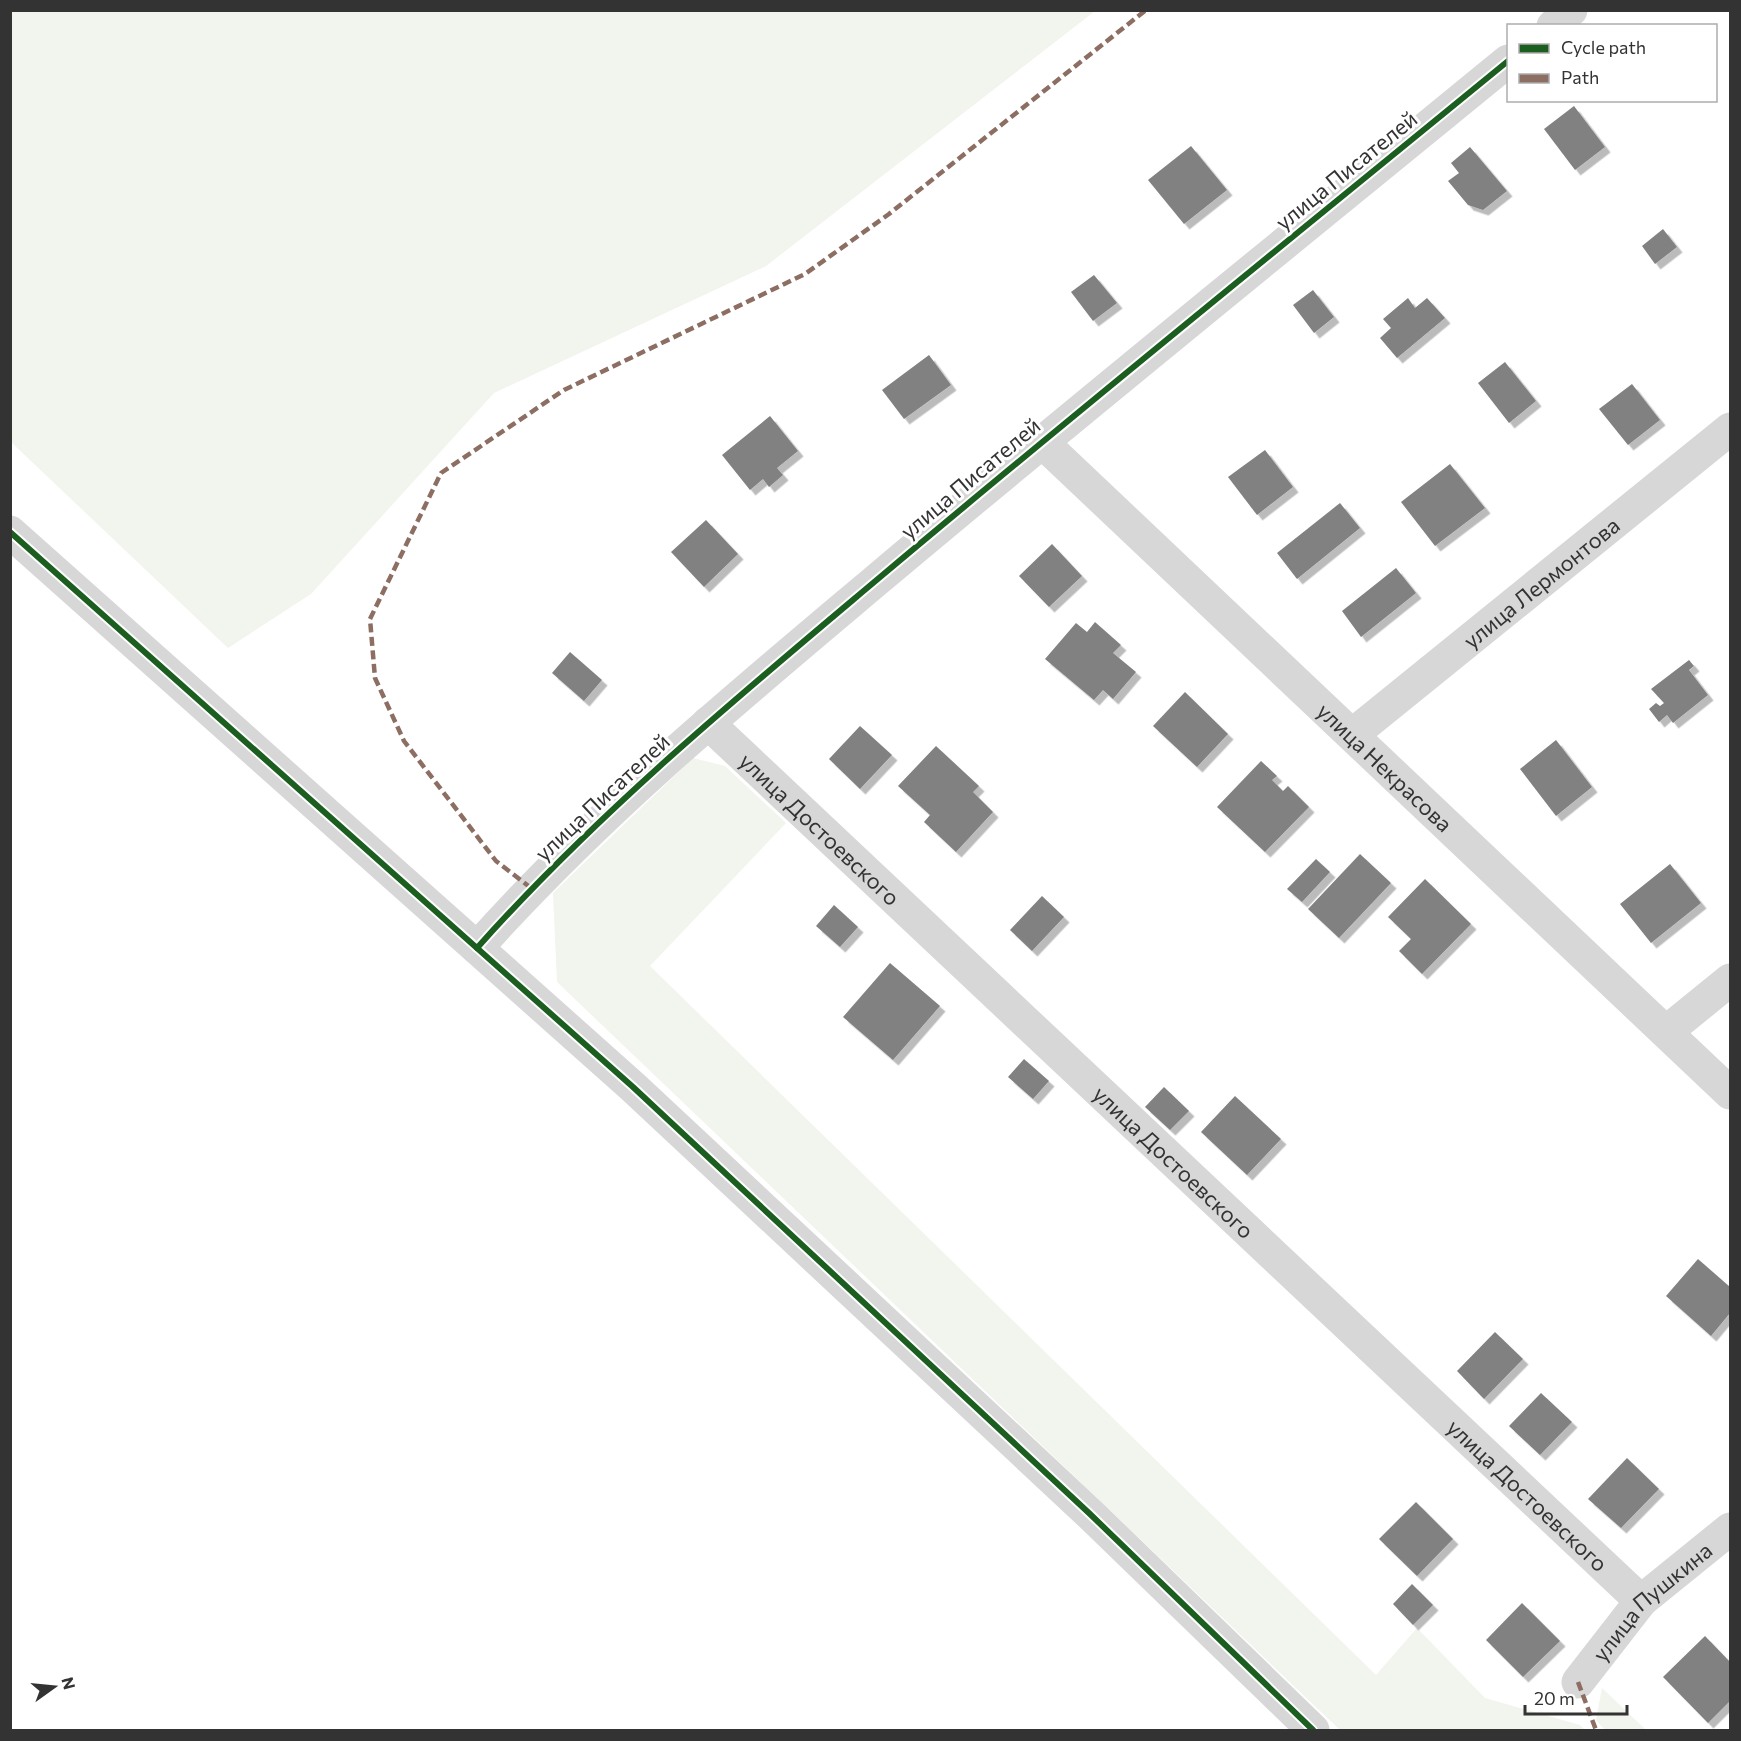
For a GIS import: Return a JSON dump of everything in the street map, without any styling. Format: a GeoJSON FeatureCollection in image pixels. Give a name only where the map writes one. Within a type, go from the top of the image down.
{"type":"FeatureCollection","features":[{"type":"Feature","properties":{"kind":"street"},"geometry":{"type":"LineString","coordinates":[[1555,24],[1571,10]]}},
{"type":"Feature","properties":{"kind":"street","name":"улица Писателей"},"geometry":{"type":"LineString","coordinates":[[477,948],[531,888],[708,723],[1041,441],[1507,64]]}},
{"type":"Feature","properties":{"kind":"street","name":"улица Лермонтова"},"geometry":{"type":"LineString","coordinates":[[1352,735],[1731,429]]}},
{"type":"Feature","properties":{"kind":"street","name":"улица Некрасова"},"geometry":{"type":"LineString","coordinates":[[1041,441],[1731,1093]]}},
{"type":"Feature","properties":{"kind":"street"},"geometry":{"type":"LineString","coordinates":[[10,532],[633,1087],[1064,1490],[1313,1731]]}},
{"type":"Feature","properties":{"kind":"street","name":"улица Достоевского"},"geometry":{"type":"LineString","coordinates":[[708,723],[1641,1602]]}},
{"type":"Feature","properties":{"kind":"street"},"geometry":{"type":"LineString","coordinates":[[1666,1032],[1731,981]]}},
{"type":"Feature","properties":{"kind":"street","name":"улица Пушкина"},"geometry":{"type":"LineString","coordinates":[[1578,1682],[1641,1602],[1731,1529]]}},
{"type":"Feature","properties":{"kind":"shaded area"},"geometry":{"type":"Polygon","coordinates":[[[11,10],[1095,11],[766,266],[494,393],[311,594],[228,648],[11,442],[11,10]]]}},
{"type":"Feature","properties":{"kind":"shaded area"},"geometry":{"type":"Polygon","coordinates":[[[693,758],[725,766],[786,823],[650,966],[1376,1675],[1417,1628],[1485,1698],[1580,1725],[1585,1730],[1340,1730],[557,982],[553,893],[693,758]]]}},
{"type":"Feature","properties":{"kind":"shaded area"},"geometry":{"type":"Polygon","coordinates":[[[1602,1688],[1646,1730],[1605,1730],[1596,1720],[1602,1688]]]}},
{"type":"Feature","properties":{"kind":"building"},"geometry":{"type":"Polygon","coordinates":[[[1574,106],[1605,147],[1575,170],[1544,129],[1574,106]]]}},
{"type":"Feature","properties":{"kind":"building"},"geometry":{"type":"Polygon","coordinates":[[[1191,146],[1227,190],[1184,224],[1148,180],[1191,146]]]}},
{"type":"Feature","properties":{"kind":"building"},"geometry":{"type":"Polygon","coordinates":[[[1470,147],[1507,191],[1483,210],[1468,205],[1448,181],[1459,173],[1451,163],[1470,147]]]}},
{"type":"Feature","properties":{"kind":"building"},"geometry":{"type":"Polygon","coordinates":[[[1663,229],[1677,247],[1655,264],[1642,246],[1663,229]]]}},
{"type":"Feature","properties":{"kind":"building"},"geometry":{"type":"Polygon","coordinates":[[[1094,275],[1117,303],[1093,321],[1071,292],[1094,275]]]}},
{"type":"Feature","properties":{"kind":"building"},"geometry":{"type":"Polygon","coordinates":[[[1313,290],[1334,317],[1314,333],[1293,305],[1313,290]]]}},
{"type":"Feature","properties":{"kind":"building"},"geometry":{"type":"Polygon","coordinates":[[[1408,298],[1415,308],[1427,298],[1445,318],[1397,358],[1380,338],[1391,328],[1383,319],[1408,298]]]}},
{"type":"Feature","properties":{"kind":"building"},"geometry":{"type":"Polygon","coordinates":[[[929,355],[951,385],[904,419],[882,390],[929,355]]]}},
{"type":"Feature","properties":{"kind":"building"},"geometry":{"type":"Polygon","coordinates":[[[1505,362],[1536,401],[1509,423],[1478,383],[1505,362]]]}},
{"type":"Feature","properties":{"kind":"building"},"geometry":{"type":"Polygon","coordinates":[[[1632,384],[1660,420],[1628,445],[1599,409],[1632,384]]]}},
{"type":"Feature","properties":{"kind":"building"},"geometry":{"type":"Polygon","coordinates":[[[770,416],[798,451],[777,468],[783,475],[769,487],[763,479],[750,490],[722,455],[770,416]]]}},
{"type":"Feature","properties":{"kind":"building"},"geometry":{"type":"Polygon","coordinates":[[[1265,450],[1293,487],[1257,515],[1228,477],[1265,450]]]}},
{"type":"Feature","properties":{"kind":"building"},"geometry":{"type":"Polygon","coordinates":[[[1450,464],[1485,508],[1435,546],[1401,502],[1450,464]]]}},
{"type":"Feature","properties":{"kind":"building"},"geometry":{"type":"Polygon","coordinates":[[[1340,503],[1360,528],[1297,579],[1277,553],[1340,503]]]}},
{"type":"Feature","properties":{"kind":"building"},"geometry":{"type":"Polygon","coordinates":[[[706,520],[738,554],[704,587],[671,552],[706,520]]]}},
{"type":"Feature","properties":{"kind":"building"},"geometry":{"type":"Polygon","coordinates":[[[1052,544],[1082,576],[1049,607],[1019,576],[1052,544]]]}},
{"type":"Feature","properties":{"kind":"building"},"geometry":{"type":"Polygon","coordinates":[[[1396,568],[1416,593],[1361,637],[1342,611],[1396,568]]]}},
{"type":"Feature","properties":{"kind":"building"},"geometry":{"type":"Polygon","coordinates":[[[1095,622],[1121,645],[1113,653],[1136,672],[1113,699],[1103,690],[1094,700],[1045,659],[1076,623],[1087,632],[1095,622]]]}},
{"type":"Feature","properties":{"kind":"building"},"geometry":{"type":"Polygon","coordinates":[[[570,652],[602,680],[584,701],[552,673],[570,652]]]}},
{"type":"Feature","properties":{"kind":"building"},"geometry":{"type":"Polygon","coordinates":[[[1689,660],[1694,666],[1689,670],[1708,695],[1673,723],[1667,715],[1659,722],[1649,709],[1656,703],[1660,706],[1664,703],[1651,689],[1689,660]]]}},
{"type":"Feature","properties":{"kind":"building"},"geometry":{"type":"Polygon","coordinates":[[[1185,692],[1228,734],[1197,767],[1153,726],[1185,692]]]}},
{"type":"Feature","properties":{"kind":"building"},"geometry":{"type":"Polygon","coordinates":[[[860,726],[892,755],[860,789],[829,759],[860,726]]]}},
{"type":"Feature","properties":{"kind":"building"},"geometry":{"type":"Polygon","coordinates":[[[1556,740],[1592,787],[1556,816],[1520,769],[1556,740]]]}},
{"type":"Feature","properties":{"kind":"building"},"geometry":{"type":"Polygon","coordinates":[[[936,746],[979,786],[973,792],[993,812],[956,852],[924,822],[930,815],[898,786],[936,746]]]}},
{"type":"Feature","properties":{"kind":"building"},"geometry":{"type":"Polygon","coordinates":[[[1261,761],[1277,776],[1272,780],[1283,791],[1288,786],[1309,807],[1265,852],[1217,807],[1261,761]]]}},
{"type":"Feature","properties":{"kind":"building"},"geometry":{"type":"Polygon","coordinates":[[[1360,854],[1391,883],[1339,938],[1308,909],[1360,854]]]}},
{"type":"Feature","properties":{"kind":"building"},"geometry":{"type":"Polygon","coordinates":[[[1316,859],[1330,872],[1302,902],[1287,889],[1316,859]]]}},
{"type":"Feature","properties":{"kind":"building"},"geometry":{"type":"Polygon","coordinates":[[[1670,864],[1701,903],[1651,943],[1620,904],[1670,864]]]}},
{"type":"Feature","properties":{"kind":"building"},"geometry":{"type":"Polygon","coordinates":[[[1425,879],[1471,924],[1422,974],[1399,951],[1411,939],[1388,917],[1425,879]]]}},
{"type":"Feature","properties":{"kind":"building"},"geometry":{"type":"Polygon","coordinates":[[[1042,896],[1064,917],[1032,951],[1010,930],[1042,896]]]}},
{"type":"Feature","properties":{"kind":"building"},"geometry":{"type":"Polygon","coordinates":[[[834,905],[858,927],[840,947],[816,926],[834,905]]]}},
{"type":"Feature","properties":{"kind":"building"},"geometry":{"type":"Polygon","coordinates":[[[890,963],[940,1006],[893,1060],[843,1017],[890,963]]]}},
{"type":"Feature","properties":{"kind":"building"},"geometry":{"type":"Polygon","coordinates":[[[1024,1059],[1049,1081],[1033,1099],[1008,1077],[1024,1059]]]}},
{"type":"Feature","properties":{"kind":"building"},"geometry":{"type":"Polygon","coordinates":[[[1164,1087],[1189,1111],[1170,1130],[1145,1107],[1164,1087]]]}},
{"type":"Feature","properties":{"kind":"building"},"geometry":{"type":"Polygon","coordinates":[[[1235,1096],[1281,1139],[1247,1175],[1201,1132],[1235,1096]]]}},
{"type":"Feature","properties":{"kind":"building"},"geometry":{"type":"Polygon","coordinates":[[[1698,1259],[1730,1287],[1730,1313],[1711,1336],[1666,1296],[1698,1259]]]}},
{"type":"Feature","properties":{"kind":"building"},"geometry":{"type":"Polygon","coordinates":[[[1495,1332],[1523,1359],[1484,1399],[1457,1371],[1495,1332]]]}},
{"type":"Feature","properties":{"kind":"building"},"geometry":{"type":"Polygon","coordinates":[[[1541,1393],[1572,1422],[1540,1455],[1509,1426],[1541,1393]]]}},
{"type":"Feature","properties":{"kind":"building"},"geometry":{"type":"Polygon","coordinates":[[[1627,1458],[1659,1489],[1621,1528],[1588,1499],[1627,1458]]]}},
{"type":"Feature","properties":{"kind":"building"},"geometry":{"type":"Polygon","coordinates":[[[1416,1502],[1453,1539],[1417,1576],[1379,1539],[1416,1502]]]}},
{"type":"Feature","properties":{"kind":"building"},"geometry":{"type":"Polygon","coordinates":[[[1412,1584],[1433,1605],[1413,1625],[1393,1604],[1412,1584]]]}},
{"type":"Feature","properties":{"kind":"building"},"geometry":{"type":"Polygon","coordinates":[[[1522,1603],[1560,1641],[1523,1677],[1486,1640],[1522,1603]]]}},
{"type":"Feature","properties":{"kind":"building"},"geometry":{"type":"Polygon","coordinates":[[[1705,1636],[1730,1662],[1730,1701],[1708,1723],[1663,1677],[1705,1636]]]}},
{"type":"Feature","properties":{"kind":"marked path"},"geometry":{"type":"LineString","coordinates":[[531,888],[496,861],[404,741],[375,678],[370,619],[441,473],[564,390],[805,274],[889,214],[1146,10]]}},
{"type":"Feature","properties":{"kind":"marked path"},"geometry":{"type":"LineString","coordinates":[[1578,1682],[1596,1730]]}},
{"type":"Feature","properties":{"kind":"cycle path"},"geometry":{"type":"LineString","coordinates":[[477,948],[571,849],[723,711],[879,578],[1507,62]]}},
{"type":"Feature","properties":{"kind":"cycle path"},"geometry":{"type":"LineString","coordinates":[[10,532],[633,1087],[1090,1514],[1313,1730]]}}]}
